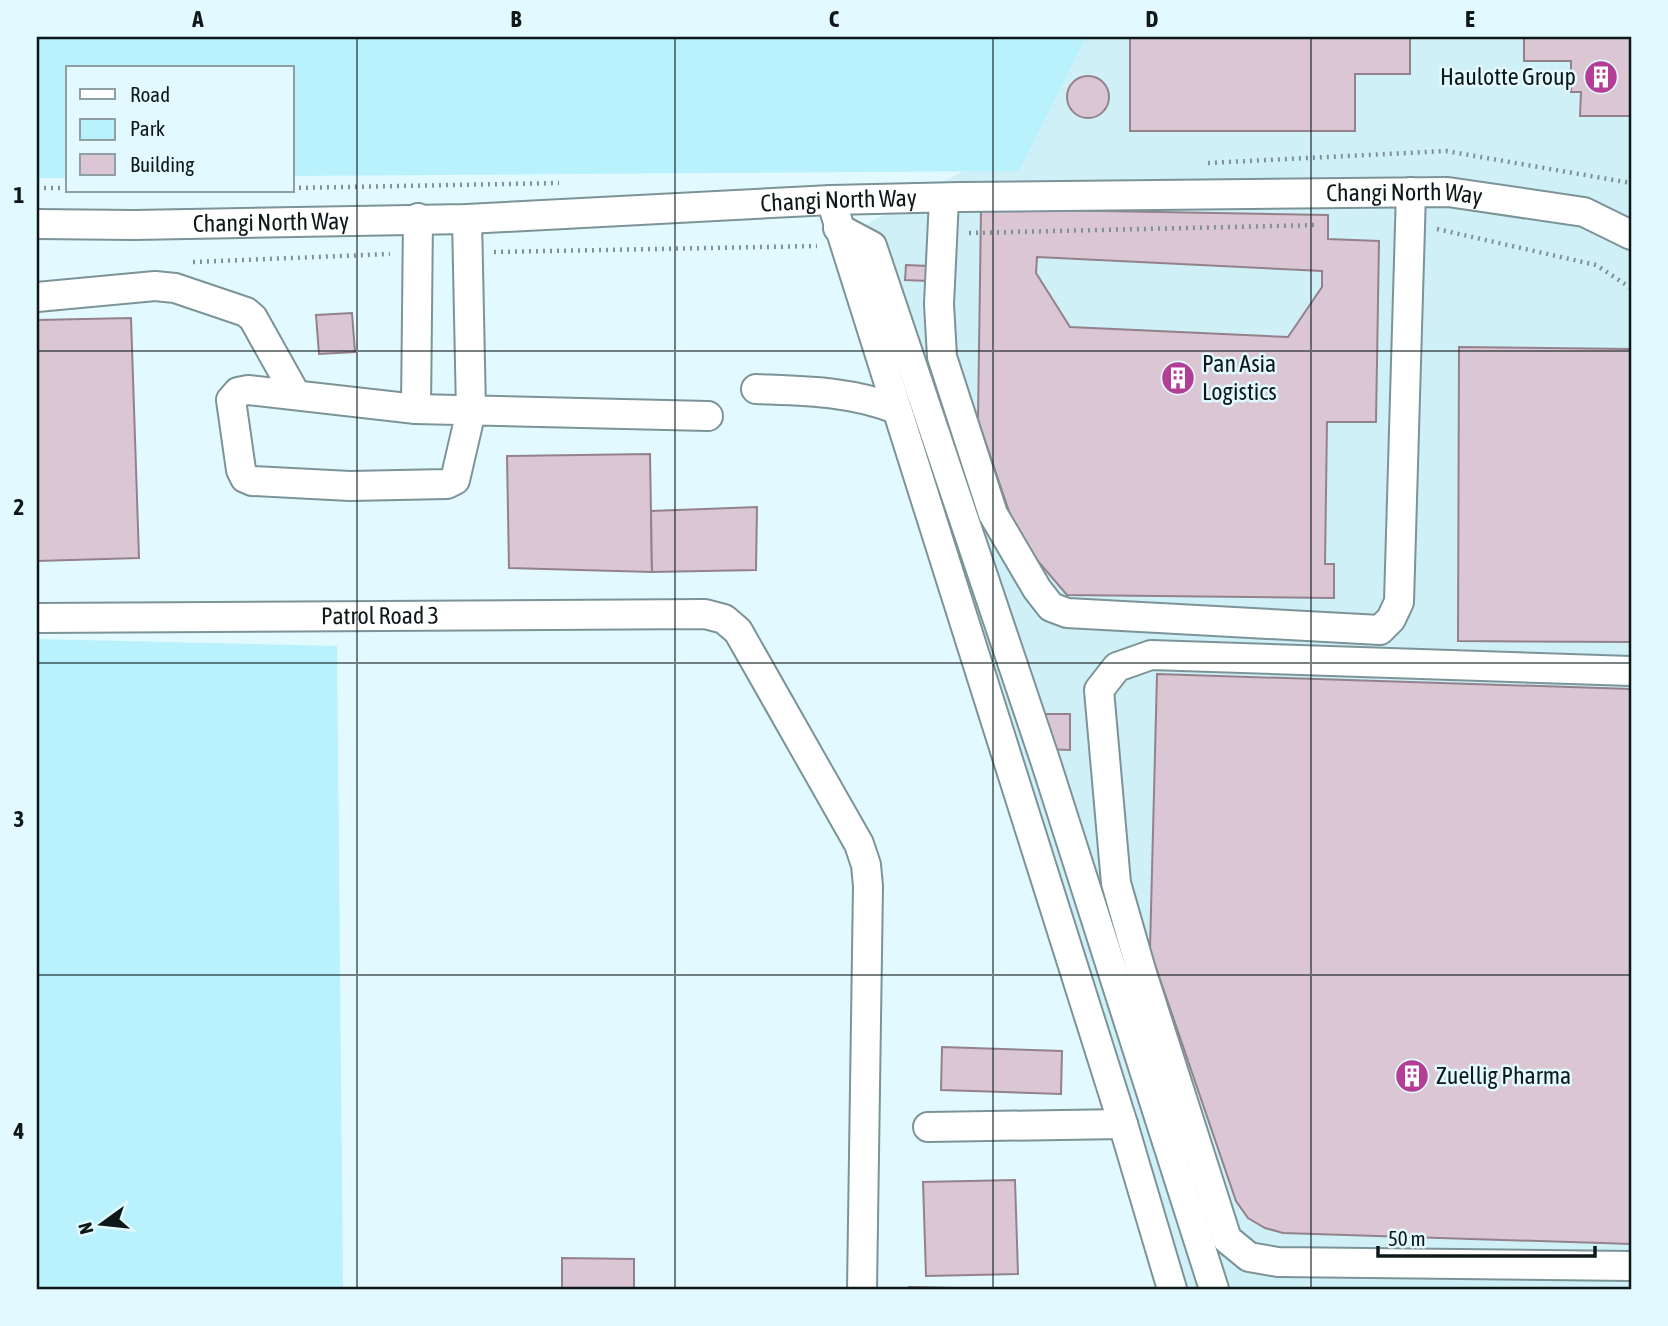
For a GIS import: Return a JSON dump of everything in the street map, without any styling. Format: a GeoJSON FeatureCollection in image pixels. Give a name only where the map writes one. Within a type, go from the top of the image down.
{"type":"FeatureCollection","features":[{"type":"Feature","properties":{"kind":"street"},"geometry":{"type":"LineString","coordinates":[[944,199],[939,304],[942,357],[993,514],[1037,589],[1051,607],[1067,613],[1380,630],[1391,619],[1399,602],[1410,192]]}},
{"type":"Feature","properties":{"kind":"street","name":"Changi North Way"},"geometry":{"type":"LineString","coordinates":[[37,224],[134,225],[467,219],[831,200],[1448,192],[1584,212],[1631,236]]}},
{"type":"Feature","properties":{"kind":"street"},"geometry":{"type":"LineString","coordinates":[[831,200],[1123,1124],[1172,1289]]}},
{"type":"Feature","properties":{"kind":"street"},"geometry":{"type":"LineString","coordinates":[[416,409],[418,218]]}},
{"type":"Feature","properties":{"kind":"street"},"geometry":{"type":"LineString","coordinates":[[467,219],[471,411],[455,480],[447,484],[350,486],[253,481],[246,478],[241,470],[231,400],[238,392],[247,390],[416,409],[471,411],[708,416]]}},
{"type":"Feature","properties":{"kind":"street"},"geometry":{"type":"LineString","coordinates":[[838,228],[872,246],[1046,763],[1214,1289]]}},
{"type":"Feature","properties":{"kind":"street"},"geometry":{"type":"LineString","coordinates":[[37,297],[165,287],[246,312],[253,318],[296,395]]}},
{"type":"Feature","properties":{"kind":"street"},"geometry":{"type":"LineString","coordinates":[[756,389],[828,392],[877,402],[896,409]]}},
{"type":"Feature","properties":{"kind":"street","name":"Patrol Road 3"},"geometry":{"type":"LineString","coordinates":[[37,618],[705,614],[723,619],[738,631],[859,844],[866,865],[868,886],[862,1289]]}},
{"type":"Feature","properties":{"kind":"street"},"geometry":{"type":"LineString","coordinates":[[1631,671],[1151,655],[1117,667],[1099,690],[1116,883],[1227,1239],[1249,1257],[1278,1262],[1631,1266]]}},
{"type":"Feature","properties":{"kind":"street"},"geometry":{"type":"LineString","coordinates":[[928,1127],[1123,1124]]}},
{"type":"Feature","properties":{"kind":"path"},"geometry":{"type":"LineString","coordinates":[[1446,151],[1631,183]]}},
{"type":"Feature","properties":{"kind":"path"},"geometry":{"type":"LineString","coordinates":[[37,188],[66,188]]}},
{"type":"Feature","properties":{"kind":"path"},"geometry":{"type":"LineString","coordinates":[[1410,222],[1596,265],[1631,288]]}},
{"type":"Feature","properties":{"kind":"path"},"geometry":{"type":"LineString","coordinates":[[942,234],[1327,224]]}},
{"type":"Feature","properties":{"kind":"shaded area"},"geometry":{"type":"Polygon","coordinates":[[[1061,37],[1631,37],[1631,1289],[1166,1289],[833,243],[1003,149],[1061,37]]]}},
{"type":"Feature","properties":{"kind":"green space"},"geometry":{"type":"Polygon","coordinates":[[[37,37],[1086,37],[1019,171],[294,176],[294,66],[66,66],[66,178],[37,178],[37,37]]]}},
{"type":"Feature","properties":{"kind":"green space"},"geometry":{"type":"Polygon","coordinates":[[[37,639],[337,646],[343,1289],[37,1289],[37,639]]]}},
{"type":"Feature","properties":{"kind":"building"},"geometry":{"type":"Polygon","coordinates":[[[1130,37],[1410,37],[1410,74],[1355,74],[1355,131],[1130,131],[1130,37]]]}},
{"type":"Feature","properties":{"kind":"building","name":"Haulotte Group"},"geometry":{"type":"Polygon","coordinates":[[[1524,37],[1631,37],[1631,116],[1580,116],[1581,92],[1571,92],[1571,61],[1524,61],[1524,37]]]}},
{"type":"Feature","properties":{"kind":"building"},"geometry":{"type":"Polygon","coordinates":[[[1088,76],[1103,82],[1109,97],[1103,112],[1088,118],[1073,112],[1067,97],[1073,82],[1088,76]]]}},
{"type":"Feature","properties":{"kind":"building","name":"Pan Asia Logistics"},"geometry":{"type":"Polygon","coordinates":[[[981,209],[1328,215],[1328,239],[1379,241],[1376,422],[1327,422],[1325,564],[1334,564],[1334,598],[1067,595],[1018,538],[978,420],[981,209]],[[1037,257],[1036,273],[1070,327],[1288,337],[1322,287],[1322,271],[1037,257]]]}},
{"type":"Feature","properties":{"kind":"building"},"geometry":{"type":"Polygon","coordinates":[[[906,265],[928,266],[928,281],[905,280],[906,265]]]}},
{"type":"Feature","properties":{"kind":"building"},"geometry":{"type":"Polygon","coordinates":[[[352,313],[355,352],[319,354],[316,315],[352,313]]]}},
{"type":"Feature","properties":{"kind":"building"},"geometry":{"type":"Polygon","coordinates":[[[131,318],[139,558],[37,561],[37,320],[131,318]]]}},
{"type":"Feature","properties":{"kind":"building"},"geometry":{"type":"Polygon","coordinates":[[[1459,347],[1631,349],[1631,642],[1458,641],[1459,347]]]}},
{"type":"Feature","properties":{"kind":"building"},"geometry":{"type":"Polygon","coordinates":[[[650,454],[652,572],[509,568],[507,456],[650,454]]]}},
{"type":"Feature","properties":{"kind":"building"},"geometry":{"type":"Polygon","coordinates":[[[757,507],[756,570],[652,572],[651,511],[757,507]]]}},
{"type":"Feature","properties":{"kind":"building","name":"Zuellig Pharma"},"geometry":{"type":"Polygon","coordinates":[[[1157,674],[1631,689],[1631,1244],[1283,1233],[1265,1228],[1248,1218],[1236,1201],[1150,950],[1157,674]]]}},
{"type":"Feature","properties":{"kind":"building"},"geometry":{"type":"Polygon","coordinates":[[[1043,714],[1070,714],[1070,750],[1043,749],[1043,714]]]}},
{"type":"Feature","properties":{"kind":"building"},"geometry":{"type":"Polygon","coordinates":[[[942,1047],[1062,1051],[1061,1094],[941,1090],[942,1047]]]}},
{"type":"Feature","properties":{"kind":"building"},"geometry":{"type":"Polygon","coordinates":[[[1015,1180],[1018,1274],[926,1276],[923,1182],[1015,1180]]]}},
{"type":"Feature","properties":{"kind":"building"},"geometry":{"type":"Polygon","coordinates":[[[562,1258],[634,1259],[634,1289],[562,1289],[562,1258]]]}},
{"type":"Feature","properties":{"kind":"building"},"geometry":{"type":"Polygon","coordinates":[[[909,1287],[1004,1289],[909,1289],[909,1287]]]}},
{"type":"Feature","properties":{"kind":"place","name":"Haulotte Group"},"geometry":{"type":"Point","coordinates":[1601,77]}},
{"type":"Feature","properties":{"kind":"place","name":"Pan Asia Logistics"},"geometry":{"type":"Point","coordinates":[1178,378]}},
{"type":"Feature","properties":{"kind":"place","name":"Zuellig Pharma"},"geometry":{"type":"Point","coordinates":[1412,1076]}}]}
